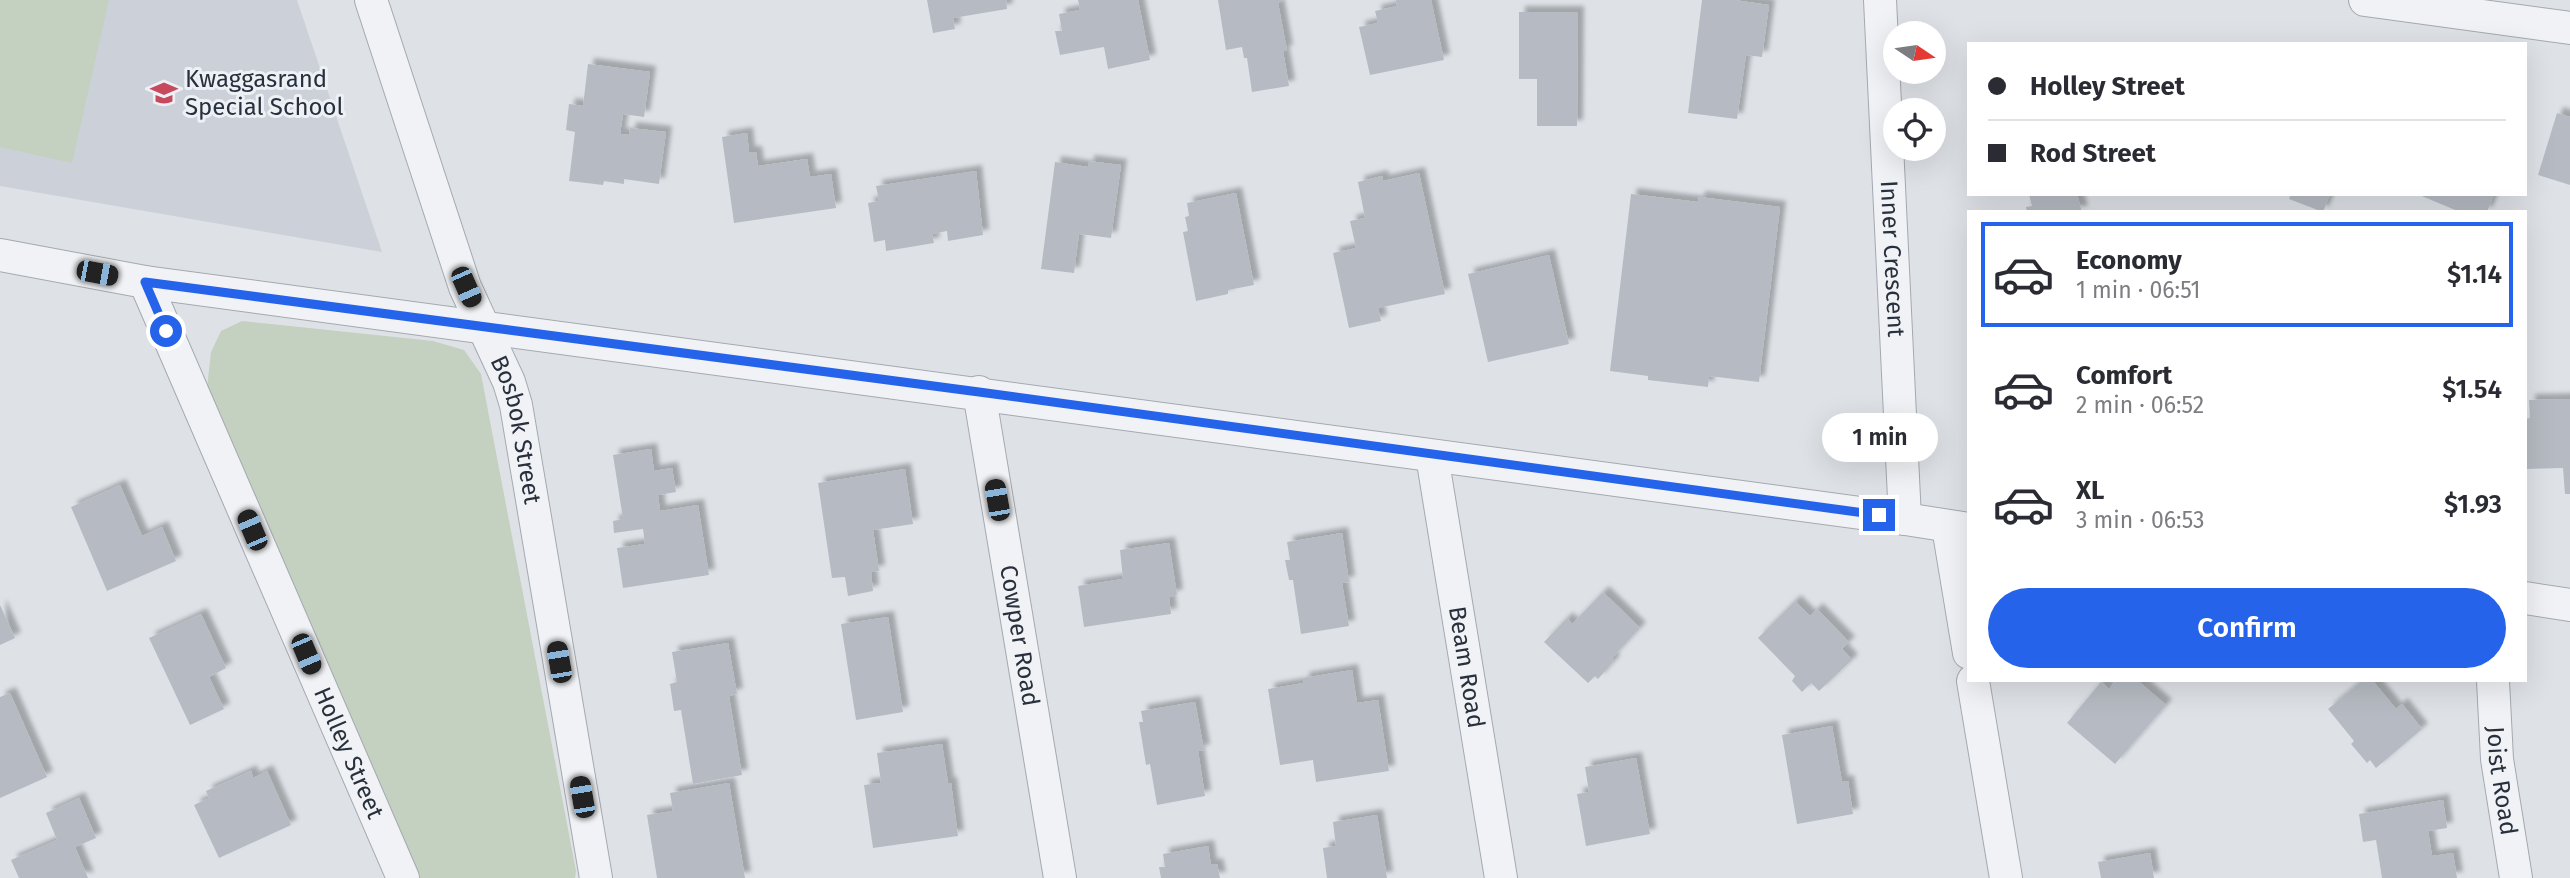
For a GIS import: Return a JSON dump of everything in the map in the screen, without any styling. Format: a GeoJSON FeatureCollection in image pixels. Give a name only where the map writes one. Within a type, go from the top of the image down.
{"type":"FeatureCollection","features":[{"type":"Feature","properties":{"kind":"street","name":"Bosbok Street"},"geometry":{"type":"LineString","coordinates":[[370,0],[455,258],[509,382],[516,405],[596,878]]}},
{"type":"Feature","properties":{"kind":"street","name":"Inner Crescent"},"geometry":{"type":"LineString","coordinates":[[1880,0],[1905,519]]}},
{"type":"Feature","properties":{"kind":"street"},"geometry":{"type":"LineString","coordinates":[[2365,0],[2442,5],[2570,28]]}},
{"type":"Feature","properties":{"kind":"street"},"geometry":{"type":"LineString","coordinates":[[0,255],[145,282],[979,392],[1958,528],[1967,630]]}},
{"type":"Feature","properties":{"kind":"street","name":"Holley Street"},"geometry":{"type":"LineString","coordinates":[[145,282],[403,878]]}},
{"type":"Feature","properties":{"kind":"street","name":"Cowper Road"},"geometry":{"type":"LineString","coordinates":[[979,392],[1060,878]]}},
{"type":"Feature","properties":{"kind":"street","name":"Beam Road"},"geometry":{"type":"LineString","coordinates":[[1432,456],[1501,878]]}},
{"type":"Feature","properties":{"kind":"street"},"geometry":{"type":"LineString","coordinates":[[2527,598],[2570,605]]}},
{"type":"Feature","properties":{"kind":"street"},"geometry":{"type":"LineString","coordinates":[[1973,682],[2006,878]]}},
{"type":"Feature","properties":{"kind":"street","name":"Joist Road"},"geometry":{"type":"LineString","coordinates":[[2493,682],[2497,759],[2516,878]]}},
{"type":"Feature","properties":{"kind":"shaded area","name":"Kwaggasrand Special School"},"geometry":{"type":"Polygon","coordinates":[[[0,0],[297,0],[382,252],[0,186],[0,0]]]}},
{"type":"Feature","properties":{"kind":"green space"},"geometry":{"type":"Polygon","coordinates":[[[0,0],[109,0],[72,163],[0,147],[0,0]]]}},
{"type":"Feature","properties":{"kind":"green space"},"geometry":{"type":"Polygon","coordinates":[[[242,321],[433,341],[464,350],[481,374],[576,871],[575,878],[415,878],[206,397],[211,352],[221,331],[242,321]]]}},
{"type":"Feature","properties":{"kind":"building"},"geometry":{"type":"Polygon","coordinates":[[[927,0],[1006,0],[1007,9],[953,18],[955,29],[933,33],[927,0]]]}},
{"type":"Feature","properties":{"kind":"building"},"geometry":{"type":"Polygon","coordinates":[[[1078,0],[1138,0],[1150,60],[1108,69],[1104,47],[1060,55],[1055,31],[1062,31],[1059,14],[1080,10],[1078,0]]]}},
{"type":"Feature","properties":{"kind":"building"},"geometry":{"type":"Polygon","coordinates":[[[1218,0],[1285,0],[1278,3],[1287,51],[1283,51],[1289,86],[1252,92],[1247,58],[1244,58],[1242,47],[1226,50],[1218,0]]]}},
{"type":"Feature","properties":{"kind":"building"},"geometry":{"type":"Polygon","coordinates":[[[1396,0],[1431,0],[1444,60],[1370,75],[1359,27],[1378,23],[1375,11],[1397,6],[1396,0]]]}},
{"type":"Feature","properties":{"kind":"building"},"geometry":{"type":"Polygon","coordinates":[[[1702,0],[1734,0],[1769,5],[1762,57],[1746,55],[1737,119],[1688,113],[1702,0]]]}},
{"type":"Feature","properties":{"kind":"building"},"geometry":{"type":"Polygon","coordinates":[[[1519,12],[1578,12],[1577,126],[1537,126],[1537,79],[1519,79],[1519,12]]]}},
{"type":"Feature","properties":{"kind":"building"},"geometry":{"type":"Polygon","coordinates":[[[588,64],[650,72],[644,117],[623,114],[620,134],[629,135],[630,128],[666,132],[659,184],[624,179],[624,184],[604,181],[603,185],[569,181],[575,132],[566,130],[569,104],[583,106],[588,64]]]}},
{"type":"Feature","properties":{"kind":"building"},"geometry":{"type":"Polygon","coordinates":[[[2557,113],[2570,117],[2570,185],[2538,175],[2557,113]]]}},
{"type":"Feature","properties":{"kind":"building"},"geometry":{"type":"Polygon","coordinates":[[[747,133],[749,152],[756,152],[758,166],[807,159],[810,177],[831,174],[836,208],[734,223],[722,137],[747,133]]]}},
{"type":"Feature","properties":{"kind":"building"},"geometry":{"type":"Polygon","coordinates":[[[1088,161],[1121,165],[1111,238],[1079,234],[1074,273],[1041,269],[1055,162],[1088,167],[1088,161]]]}},
{"type":"Feature","properties":{"kind":"building"},"geometry":{"type":"Polygon","coordinates":[[[976,171],[983,235],[948,241],[947,231],[932,234],[934,243],[886,251],[885,240],[874,242],[868,203],[879,201],[876,186],[976,171]]]}},
{"type":"Feature","properties":{"kind":"building"},"geometry":{"type":"Polygon","coordinates":[[[1419,173],[1445,294],[1378,308],[1381,321],[1349,328],[1333,253],[1356,248],[1350,221],[1365,218],[1358,182],[1382,176],[1383,181],[1419,173]]]}},
{"type":"Feature","properties":{"kind":"building"},"geometry":{"type":"Polygon","coordinates":[[[1236,193],[1254,285],[1196,301],[1183,232],[1188,231],[1185,217],[1189,216],[1187,203],[1236,193]]]}},
{"type":"Feature","properties":{"kind":"building"},"geometry":{"type":"Polygon","coordinates":[[[1631,194],[1698,202],[1699,197],[1780,207],[1759,382],[1709,376],[1708,387],[1648,380],[1648,376],[1610,371],[1631,194]]]}},
{"type":"Feature","properties":{"kind":"building"},"geometry":{"type":"Polygon","coordinates":[[[2030,196],[2078,196],[2081,210],[2027,210],[2026,207],[2032,206],[2030,196]]]}},
{"type":"Feature","properties":{"kind":"building"},"geometry":{"type":"Polygon","coordinates":[[[2290,196],[2329,196],[2324,210],[2289,199],[2290,196]]]}},
{"type":"Feature","properties":{"kind":"building"},"geometry":{"type":"Polygon","coordinates":[[[2422,196],[2493,196],[2488,210],[2455,210],[2422,196]]]}},
{"type":"Feature","properties":{"kind":"building"},"geometry":{"type":"Polygon","coordinates":[[[1549,255],[1569,344],[1488,362],[1468,274],[1549,255]]]}},
{"type":"Feature","properties":{"kind":"building"},"geometry":{"type":"Polygon","coordinates":[[[2570,399],[2570,494],[2565,494],[2563,468],[2527,469],[2529,400],[2570,399]]]}},
{"type":"Feature","properties":{"kind":"building"},"geometry":{"type":"Polygon","coordinates":[[[651,449],[654,471],[672,468],[676,492],[658,495],[660,511],[698,505],[709,575],[623,588],[617,548],[645,544],[643,529],[614,533],[613,521],[623,519],[613,455],[651,449]]]}},
{"type":"Feature","properties":{"kind":"building"},"geometry":{"type":"Polygon","coordinates":[[[905,469],[913,524],[873,530],[879,571],[871,572],[873,591],[848,596],[845,577],[832,578],[818,483],[905,469]]]}},
{"type":"Feature","properties":{"kind":"building"},"geometry":{"type":"Polygon","coordinates":[[[120,485],[142,536],[162,527],[176,561],[107,591],[71,507],[120,485]]]}},
{"type":"Feature","properties":{"kind":"building"},"geometry":{"type":"Polygon","coordinates":[[[1342,533],[1349,582],[1342,583],[1349,626],[1301,634],[1293,580],[1289,580],[1285,560],[1290,560],[1287,542],[1342,533]]]}},
{"type":"Feature","properties":{"kind":"building"},"geometry":{"type":"Polygon","coordinates":[[[1169,543],[1177,595],[1169,597],[1171,614],[1084,627],[1078,586],[1123,579],[1120,550],[1169,543]]]}},
{"type":"Feature","properties":{"kind":"building"},"geometry":{"type":"Polygon","coordinates":[[[1603,592],[1640,628],[1612,658],[1614,661],[1598,679],[1595,676],[1588,683],[1544,642],[1567,618],[1572,624],[1603,592]]]}},
{"type":"Feature","properties":{"kind":"building"},"geometry":{"type":"Polygon","coordinates":[[[1795,601],[1810,616],[1817,609],[1849,642],[1842,649],[1852,660],[1819,691],[1811,683],[1802,692],[1792,681],[1795,676],[1758,638],[1795,601]]]}},
{"type":"Feature","properties":{"kind":"building"},"geometry":{"type":"Polygon","coordinates":[[[0,605],[15,638],[0,645],[0,605]]]}},
{"type":"Feature","properties":{"kind":"building"},"geometry":{"type":"Polygon","coordinates":[[[201,614],[226,668],[209,677],[224,709],[190,725],[149,638],[201,614]]]}},
{"type":"Feature","properties":{"kind":"building"},"geometry":{"type":"Polygon","coordinates":[[[888,617],[903,712],[856,720],[841,624],[888,617]]]}},
{"type":"Feature","properties":{"kind":"building"},"geometry":{"type":"Polygon","coordinates":[[[728,643],[737,694],[729,696],[742,775],[693,784],[681,710],[674,711],[670,684],[677,682],[672,652],[728,643]]]}},
{"type":"Feature","properties":{"kind":"building"},"geometry":{"type":"Polygon","coordinates":[[[1352,670],[1357,703],[1378,700],[1389,771],[1316,782],[1313,760],[1280,765],[1268,689],[1304,683],[1303,678],[1352,670]]]}},
{"type":"Feature","properties":{"kind":"building"},"geometry":{"type":"Polygon","coordinates":[[[2101,682],[2109,689],[2115,682],[2139,682],[2166,705],[2115,764],[2067,723],[2101,682]]]}},
{"type":"Feature","properties":{"kind":"building"},"geometry":{"type":"Polygon","coordinates":[[[2361,682],[2374,682],[2396,709],[2402,704],[2422,729],[2376,768],[2370,760],[2367,763],[2351,744],[2354,741],[2328,709],[2361,682]]]}},
{"type":"Feature","properties":{"kind":"building"},"geometry":{"type":"Polygon","coordinates":[[[10,693],[47,777],[0,798],[0,697],[10,693]]]}},
{"type":"Feature","properties":{"kind":"building"},"geometry":{"type":"Polygon","coordinates":[[[1195,702],[1204,750],[1198,751],[1205,796],[1157,805],[1150,764],[1146,765],[1139,722],[1143,722],[1141,711],[1195,702]]]}},
{"type":"Feature","properties":{"kind":"building"},"geometry":{"type":"Polygon","coordinates":[[[1832,726],[1842,782],[1848,781],[1853,814],[1797,824],[1782,735],[1832,726]]]}},
{"type":"Feature","properties":{"kind":"building"},"geometry":{"type":"Polygon","coordinates":[[[942,744],[948,783],[951,783],[958,836],[873,848],[864,785],[881,783],[877,753],[942,744]]]}},
{"type":"Feature","properties":{"kind":"building"},"geometry":{"type":"Polygon","coordinates":[[[1636,758],[1650,834],[1586,846],[1577,794],[1589,792],[1585,767],[1636,758]]]}},
{"type":"Feature","properties":{"kind":"building"},"geometry":{"type":"Polygon","coordinates":[[[251,771],[253,778],[267,771],[291,825],[219,858],[194,805],[209,798],[206,791],[251,771]]]}},
{"type":"Feature","properties":{"kind":"building"},"geometry":{"type":"Polygon","coordinates":[[[729,783],[745,878],[657,878],[647,815],[673,811],[670,793],[729,783]]]}},
{"type":"Feature","properties":{"kind":"building"},"geometry":{"type":"Polygon","coordinates":[[[79,798],[96,838],[75,847],[88,878],[19,878],[11,860],[57,840],[46,813],[79,798]]]}},
{"type":"Feature","properties":{"kind":"building"},"geometry":{"type":"Polygon","coordinates":[[[2443,800],[2447,828],[2428,831],[2432,856],[2453,853],[2457,878],[2382,878],[2376,840],[2363,842],[2359,814],[2443,800]]]}},
{"type":"Feature","properties":{"kind":"building"},"geometry":{"type":"Polygon","coordinates":[[[1377,815],[1387,878],[1327,878],[1323,848],[1336,846],[1333,822],[1377,815]]]}},
{"type":"Feature","properties":{"kind":"building"},"geometry":{"type":"Polygon","coordinates":[[[1208,846],[1211,865],[1217,864],[1220,878],[1161,878],[1159,867],[1165,867],[1163,854],[1208,846]]]}},
{"type":"Feature","properties":{"kind":"building"},"geometry":{"type":"Polygon","coordinates":[[[2150,853],[2154,878],[2101,878],[2098,862],[2150,853]]]}},
{"type":"Feature","properties":{"kind":"place","name":"Kwaggasrand Special School"},"geometry":{"type":"Point","coordinates":[164,93]}},
{"type":"Feature","properties":{"kind":"route"},"geometry":{"type":"LineString","coordinates":[[166,331],[145,282],[1879,515]]}}]}
